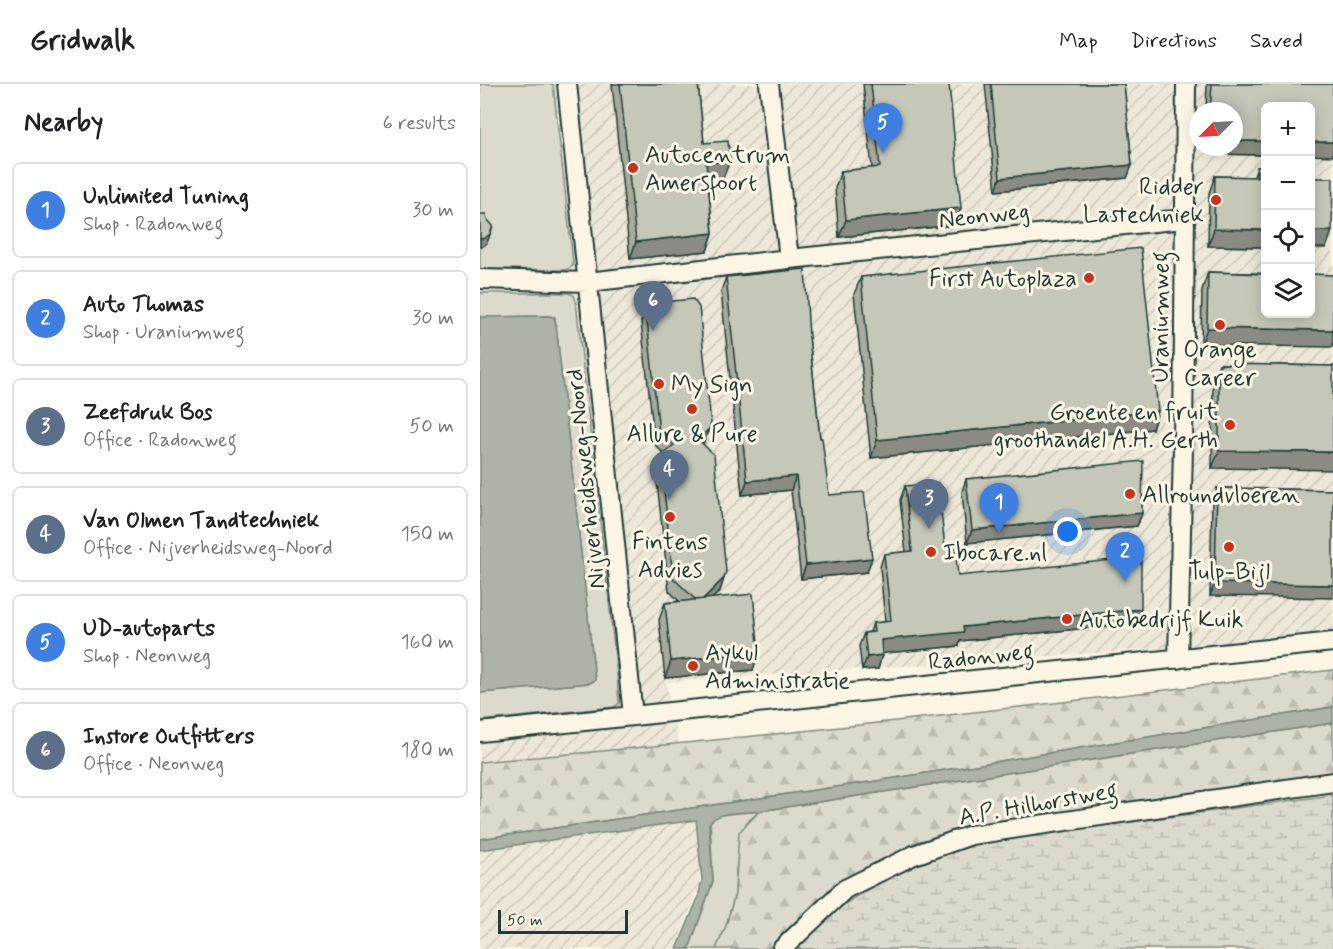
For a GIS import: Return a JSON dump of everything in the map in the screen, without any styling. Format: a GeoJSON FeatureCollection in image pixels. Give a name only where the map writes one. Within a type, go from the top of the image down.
{"type":"FeatureCollection","features":[{"type":"Feature","properties":{"kind":"street","name":"Nijverheidsweg-Noord"},"geometry":{"type":"LineString","coordinates":[[567,84],[633,716]]}},
{"type":"Feature","properties":{"kind":"street"},"geometry":{"type":"LineString","coordinates":[[769,84],[789,259]]}},
{"type":"Feature","properties":{"kind":"street","name":"Uraniumweg"},"geometry":{"type":"LineString","coordinates":[[1178,659],[1183,448],[1186,84]]}},
{"type":"Feature","properties":{"kind":"street","name":"Neonweg"},"geometry":{"type":"LineString","coordinates":[[480,279],[588,282],[1185,219]]}},
{"type":"Feature","properties":{"kind":"street","name":"Radonweg"},"geometry":{"type":"LineString","coordinates":[[633,716],[1333,642]]}},
{"type":"Feature","properties":{"kind":"street"},"geometry":{"type":"LineString","coordinates":[[480,732],[633,716]]}},
{"type":"Feature","properties":{"kind":"street","name":"A.P. Hilhorstweg"},"geometry":{"type":"LineString","coordinates":[[782,949],[845,889],[914,855],[971,836],[1333,782]]}},
{"type":"Feature","properties":{"kind":"shaded area"},"geometry":{"type":"Polygon","coordinates":[[[480,84],[1333,84],[1333,637],[666,682],[695,822],[700,862],[700,885],[675,949],[480,949],[480,84]]]}},
{"type":"Feature","properties":{"kind":"shaded area"},"geometry":{"type":"Polygon","coordinates":[[[480,317],[554,317],[556,325],[595,680],[590,683],[480,693],[480,317]]]}},
{"type":"Feature","properties":{"kind":"shaded area"},"geometry":{"type":"Polygon","coordinates":[[[1333,707],[1333,723],[718,816],[709,824],[713,881],[689,949],[677,949],[698,898],[702,880],[696,820],[480,850],[480,839],[877,781],[1333,707]]]}},
{"type":"Feature","properties":{"kind":"green space"},"geometry":{"type":"Polygon","coordinates":[[[480,84],[553,84],[573,266],[566,270],[480,269],[480,84]]]}},
{"type":"Feature","properties":{"kind":"green space"},"geometry":{"type":"Polygon","coordinates":[[[480,293],[568,293],[574,295],[617,674],[619,704],[614,707],[480,721],[480,693],[590,683],[595,680],[555,317],[480,317],[480,293]]]}},
{"type":"Feature","properties":{"kind":"green space"},"geometry":{"type":"Polygon","coordinates":[[[1333,670],[1333,707],[877,781],[480,839],[480,762],[800,731],[1333,670]]]}},
{"type":"Feature","properties":{"kind":"green space"},"geometry":{"type":"Polygon","coordinates":[[[1333,723],[1333,779],[919,841],[860,872],[831,891],[768,949],[716,949],[726,926],[735,894],[739,832],[760,811],[1333,723]]]}},
{"type":"Feature","properties":{"kind":"green space"},"geometry":{"type":"Polygon","coordinates":[[[1333,795],[1333,949],[796,949],[836,910],[883,880],[935,858],[988,841],[1333,795]]]}},
{"type":"Feature","properties":{"kind":"green space"},"geometry":{"type":"Polygon","coordinates":[[[760,811],[746,823],[736,869],[735,894],[726,926],[716,949],[689,949],[713,881],[710,821],[718,815],[760,811]]]}},
{"type":"Feature","properties":{"kind":"building"},"geometry":{"type":"Polygon","coordinates":[[[620,84],[698,84],[704,143],[728,141],[730,161],[706,163],[713,233],[636,242],[620,84]]]}},
{"type":"Feature","properties":{"kind":"building"},"geometry":{"type":"Polygon","coordinates":[[[871,84],[949,84],[961,208],[846,220],[841,171],[880,167],[871,84]]]}},
{"type":"Feature","properties":{"kind":"building"},"geometry":{"type":"Polygon","coordinates":[[[991,84],[1124,84],[1132,165],[1000,178],[991,84]]]}},
{"type":"Feature","properties":{"kind":"building"},"geometry":{"type":"Polygon","coordinates":[[[1212,84],[1333,84],[1333,142],[1315,142],[1315,102],[1261,102],[1261,141],[1243,141],[1243,102],[1211,102],[1212,84]]]}},
{"type":"Feature","properties":{"kind":"building"},"geometry":{"type":"Polygon","coordinates":[[[1257,167],[1261,167],[1261,230],[1214,229],[1215,176],[1257,177],[1257,167]]]}},
{"type":"Feature","properties":{"kind":"building"},"geometry":{"type":"Polygon","coordinates":[[[1315,178],[1333,178],[1332,231],[1315,231],[1315,178]]]}},
{"type":"Feature","properties":{"kind":"building"},"geometry":{"type":"Polygon","coordinates":[[[480,214],[486,214],[493,226],[490,234],[480,239],[480,214]]]}},
{"type":"Feature","properties":{"kind":"building"},"geometry":{"type":"Polygon","coordinates":[[[1141,248],[1158,411],[877,440],[861,277],[1141,248]]]}},
{"type":"Feature","properties":{"kind":"building"},"geometry":{"type":"Polygon","coordinates":[[[805,269],[809,337],[829,495],[864,492],[872,558],[806,565],[796,476],[747,481],[726,277],[805,269]]]}},
{"type":"Feature","properties":{"kind":"building"},"geometry":{"type":"Polygon","coordinates":[[[1208,272],[1261,274],[1261,318],[1315,318],[1315,274],[1333,275],[1333,330],[1207,328],[1208,272]]]}},
{"type":"Feature","properties":{"kind":"building"},"geometry":{"type":"Polygon","coordinates":[[[693,299],[699,307],[711,424],[698,439],[714,455],[726,571],[724,578],[703,599],[696,600],[673,578],[661,460],[663,454],[674,445],[659,432],[646,309],[652,303],[693,299]]]}},
{"type":"Feature","properties":{"kind":"building"},"geometry":{"type":"Polygon","coordinates":[[[1219,364],[1333,366],[1333,452],[1219,451],[1219,364]]]}},
{"type":"Feature","properties":{"kind":"building"},"geometry":{"type":"Polygon","coordinates":[[[1143,461],[1142,513],[972,530],[966,479],[1143,461]]]}},
{"type":"Feature","properties":{"kind":"building"},"geometry":{"type":"Polygon","coordinates":[[[938,483],[945,548],[955,547],[958,576],[1141,557],[1141,609],[963,627],[964,632],[881,640],[882,655],[867,657],[864,633],[874,632],[873,623],[891,621],[884,554],[912,551],[905,486],[938,483]]]}},
{"type":"Feature","properties":{"kind":"building"},"geometry":{"type":"Polygon","coordinates":[[[1217,488],[1333,490],[1333,585],[1215,583],[1217,488]]]}},
{"type":"Feature","properties":{"kind":"building"},"geometry":{"type":"Polygon","coordinates":[[[753,594],[759,652],[671,661],[665,603],[753,594]]]}},
{"type":"Feature","properties":{"kind":"place","name":"UD-autoparts"},"geometry":{"type":"Point","coordinates":[883,153]}},
{"type":"Feature","properties":{"kind":"place","name":"Autocentrum Amersfoort"},"geometry":{"type":"Point","coordinates":[633,168]}},
{"type":"Feature","properties":{"kind":"place","name":"Ridder Lastechniek"},"geometry":{"type":"Point","coordinates":[1216,200]}},
{"type":"Feature","properties":{"kind":"place","name":"First Autoplaza"},"geometry":{"type":"Point","coordinates":[1089,278]}},
{"type":"Feature","properties":{"kind":"place","name":"Orange Career"},"geometry":{"type":"Point","coordinates":[1220,325]}},
{"type":"Feature","properties":{"kind":"place","name":"Instore Outfitters"},"geometry":{"type":"Point","coordinates":[653,331]}},
{"type":"Feature","properties":{"kind":"place","name":"My Sign"},"geometry":{"type":"Point","coordinates":[659,384]}},
{"type":"Feature","properties":{"kind":"place","name":"Allure & Pure"},"geometry":{"type":"Point","coordinates":[692,409]}},
{"type":"Feature","properties":{"kind":"place","name":"Groente en fruit groothandel A.H. Gerth"},"geometry":{"type":"Point","coordinates":[1230,425]}},
{"type":"Feature","properties":{"kind":"place","name":"Allroundvloeren"},"geometry":{"type":"Point","coordinates":[1130,494]}},
{"type":"Feature","properties":{"kind":"place","name":"Van Olmen Tandtechniek"},"geometry":{"type":"Point","coordinates":[669,500]}},
{"type":"Feature","properties":{"kind":"place","name":"Fintens Advies"},"geometry":{"type":"Point","coordinates":[670,517]}},
{"type":"Feature","properties":{"kind":"place","name":"Zeefdruk Bos"},"geometry":{"type":"Point","coordinates":[929,529]}},
{"type":"Feature","properties":{"kind":"place","name":"Unlimited Tuning"},"geometry":{"type":"Point","coordinates":[999,533]}},
{"type":"Feature","properties":{"kind":"place","name":"Tulp-Bijl"},"geometry":{"type":"Point","coordinates":[1229,547]}},
{"type":"Feature","properties":{"kind":"place","name":"Ibocare.nl"},"geometry":{"type":"Point","coordinates":[931,552]}},
{"type":"Feature","properties":{"kind":"place","name":"Auto Thomas"},"geometry":{"type":"Point","coordinates":[1125,582]}},
{"type":"Feature","properties":{"kind":"place","name":"Autobedrijf Kuik"},"geometry":{"type":"Point","coordinates":[1067,619]}},
{"type":"Feature","properties":{"kind":"place","name":"Aykul Administratie"},"geometry":{"type":"Point","coordinates":[693,666]}}]}
